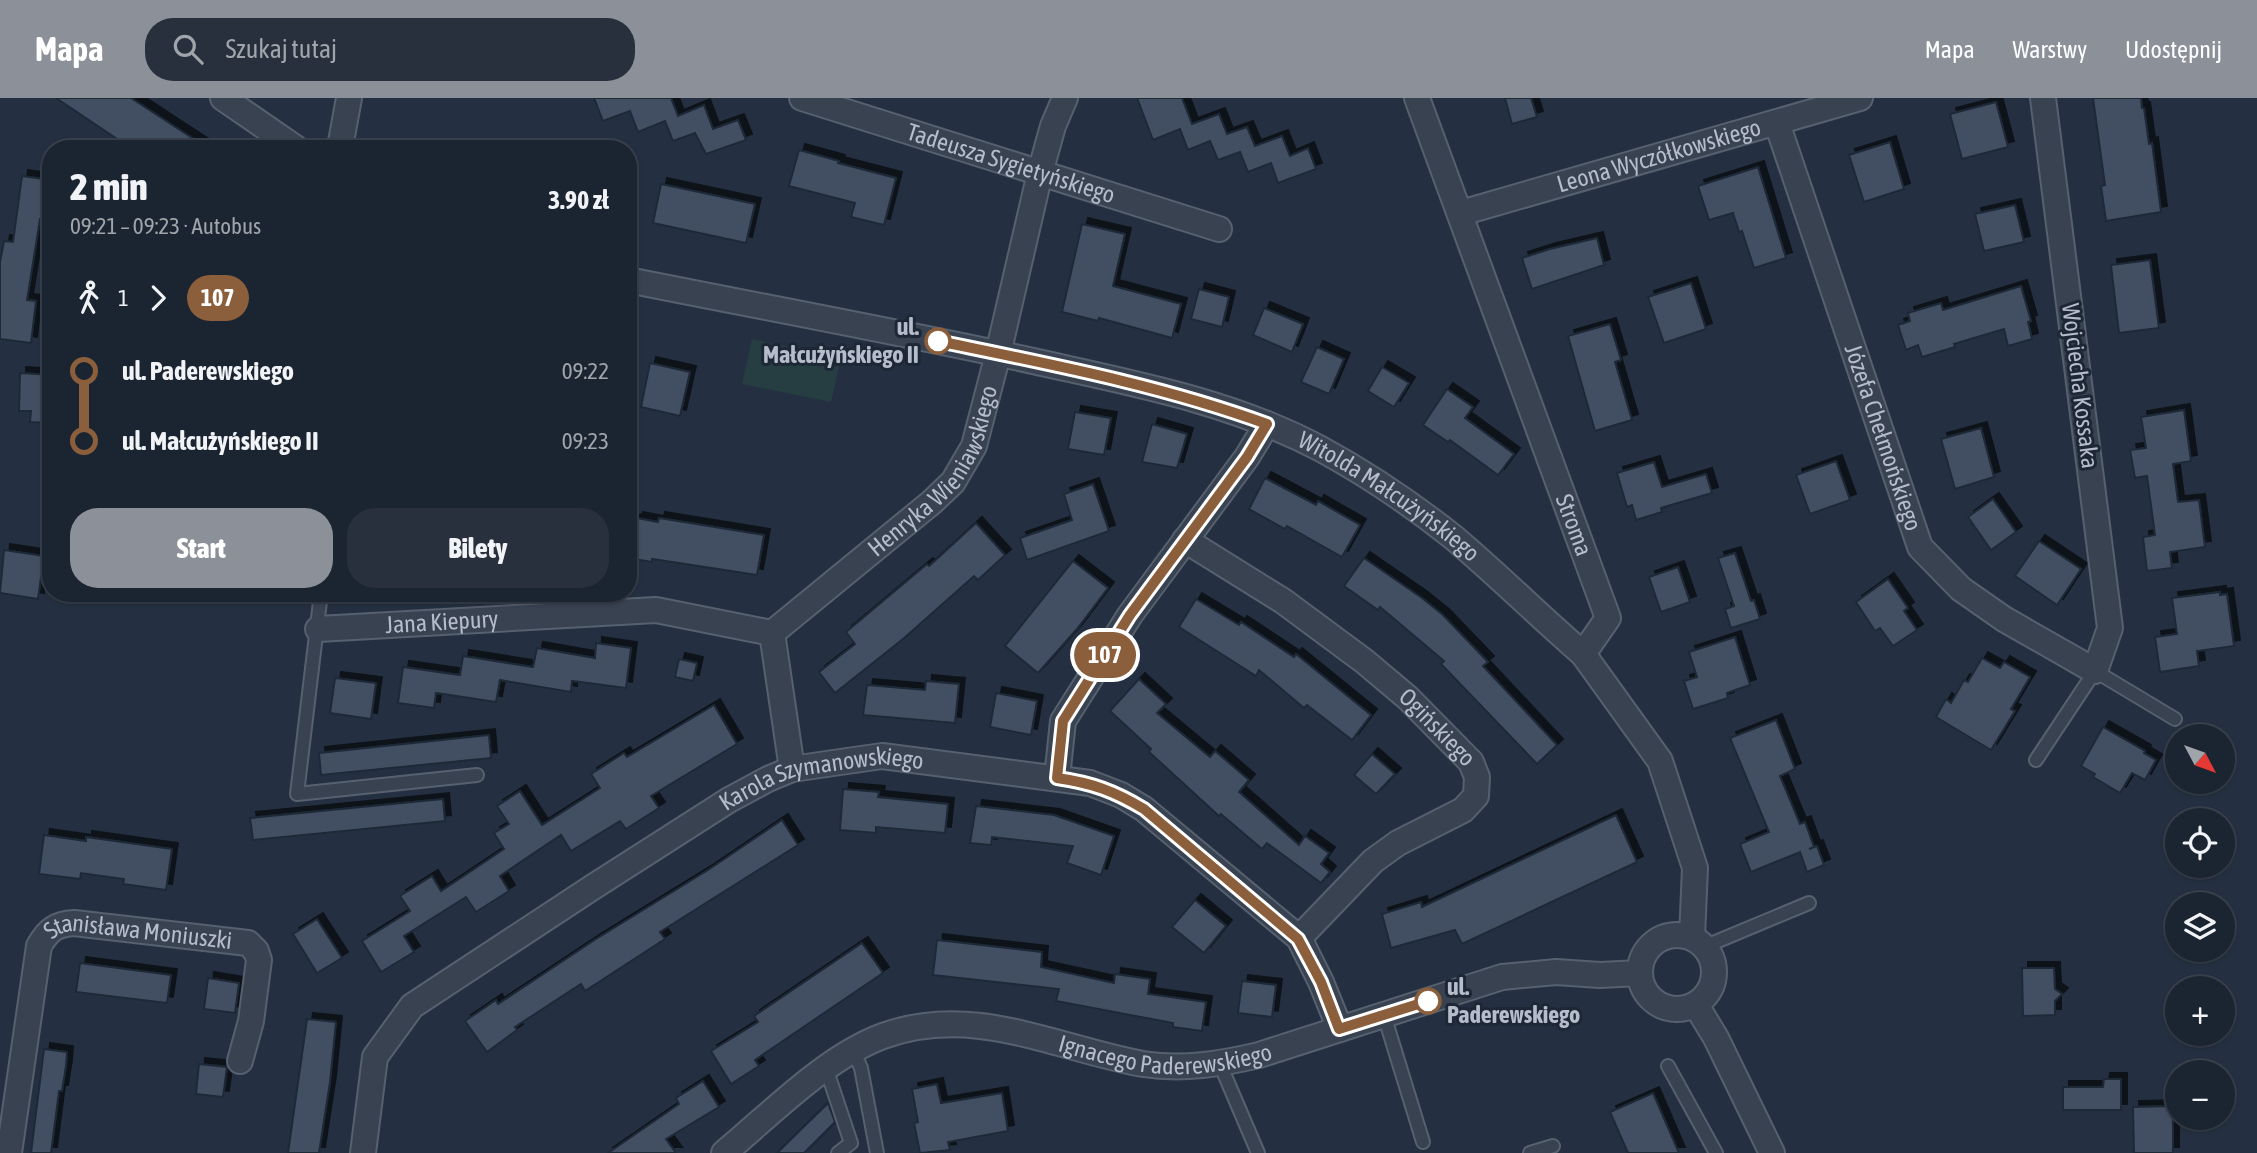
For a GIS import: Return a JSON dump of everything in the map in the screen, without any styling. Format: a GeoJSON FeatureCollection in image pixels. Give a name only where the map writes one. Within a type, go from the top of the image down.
{"type":"FeatureCollection","features":[{"type":"Feature","properties":{"kind":"street"},"geometry":{"type":"LineString","coordinates":[[223,98],[284,140]]}},
{"type":"Feature","properties":{"kind":"street"},"geometry":{"type":"LineString","coordinates":[[341,140],[349,98]]}},
{"type":"Feature","properties":{"kind":"street","name":"Tadeusza Sygietyńskiego"},"geometry":{"type":"LineString","coordinates":[[802,98],[1219,229]]}},
{"type":"Feature","properties":{"kind":"street","name":"Henryka Wieniawskiego"},"geometry":{"type":"LineString","coordinates":[[772,633],[932,502],[953,482],[974,446],[1040,173],[1053,126],[1065,98]]}},
{"type":"Feature","properties":{"kind":"street","name":"Stroma"},"geometry":{"type":"LineString","coordinates":[[1417,98],[1608,618],[1583,654]]}},
{"type":"Feature","properties":{"kind":"street","name":"Leona Wyczółkowskiego"},"geometry":{"type":"LineString","coordinates":[[1461,213],[1860,98]]}},
{"type":"Feature","properties":{"kind":"street","name":"Wojciecha Kossaka"},"geometry":{"type":"LineString","coordinates":[[2043,98],[2110,628],[2095,671]]}},
{"type":"Feature","properties":{"kind":"street","name":"Józefa Chełmońskiego"},"geometry":{"type":"LineString","coordinates":[[1777,124],[1920,547],[1961,589],[2004,619],[2095,671]]}},
{"type":"Feature","properties":{"kind":"street","name":"Witolda Małcużyńskiego"},"geometry":{"type":"LineString","coordinates":[[637,282],[1152,387],[1216,405],[1267,424],[1321,449],[1416,509],[1454,539],[1583,654]]}},
{"type":"Feature","properties":{"kind":"street"},"geometry":{"type":"LineString","coordinates":[[1057,778],[1063,721],[1130,615],[1247,457],[1267,424]]}},
{"type":"Feature","properties":{"kind":"street","name":"Ogińskiego"},"geometry":{"type":"LineString","coordinates":[[1185,540],[1283,601],[1364,661],[1408,698],[1471,762],[1477,777],[1476,796],[1464,810],[1398,843],[1373,861],[1298,939]]}},
{"type":"Feature","properties":{"kind":"street","name":"Jana Kiepury"},"geometry":{"type":"LineString","coordinates":[[318,629],[656,610],[772,633]]}},
{"type":"Feature","properties":{"kind":"street"},"geometry":{"type":"LineString","coordinates":[[772,633],[792,769]]}},
{"type":"Feature","properties":{"kind":"street"},"geometry":{"type":"LineString","coordinates":[[1583,654],[1660,761],[1695,868],[1699,942]]}},
{"type":"Feature","properties":{"kind":"street","name":"Karola Szymanowskiego"},"geometry":{"type":"LineString","coordinates":[[363,1153],[375,1057],[412,1006],[729,800],[768,779],[792,769],[882,756],[1090,783],[1121,795],[1144,809],[1298,939],[1321,982],[1339,1029]]}},
{"type":"Feature","properties":{"kind":"street","name":"Stanisława Moniuszki"},"geometry":{"type":"LineString","coordinates":[[9,1153],[39,946],[47,933],[59,924],[74,923],[248,943],[256,951],[259,960],[251,1021],[240,1061]]}},
{"type":"Feature","properties":{"kind":"street"},"geometry":{"type":"LineString","coordinates":[[1678,934],[1699,942],[1714,961],[1715,978],[1708,993],[1696,1005],[1684,1009],[1671,1009],[1659,1004],[1649,996],[1642,985],[1640,973],[1642,958],[1650,945],[1663,937],[1678,934]]}},
{"type":"Feature","properties":{"kind":"street","name":"Ignacego Paderewskiego"},"geometry":{"type":"LineString","coordinates":[[724,1153],[825,1068],[853,1050],[881,1037],[911,1028],[942,1023],[972,1024],[1009,1030],[1143,1064],[1179,1067],[1220,1064],[1259,1055],[1502,977],[1556,972],[1600,975],[1640,973]]}},
{"type":"Feature","properties":{"kind":"street"},"geometry":{"type":"LineString","coordinates":[[1696,1005],[1716,1038],[1772,1153]]}},
{"type":"Feature","properties":{"kind":"lane"},"geometry":{"type":"LineString","coordinates":[[320,602],[297,794],[477,775]]}},
{"type":"Feature","properties":{"kind":"lane"},"geometry":{"type":"LineString","coordinates":[[2036,760],[2095,671],[2175,719]]}},
{"type":"Feature","properties":{"kind":"lane"},"geometry":{"type":"LineString","coordinates":[[1699,942],[1809,903]]}},
{"type":"Feature","properties":{"kind":"lane"},"geometry":{"type":"LineString","coordinates":[[1384,1015],[1423,1142]]}},
{"type":"Feature","properties":{"kind":"lane"},"geometry":{"type":"LineString","coordinates":[[853,1050],[861,1068],[877,1153]]}},
{"type":"Feature","properties":{"kind":"lane"},"geometry":{"type":"LineString","coordinates":[[1220,1064],[1258,1153]]}},
{"type":"Feature","properties":{"kind":"lane"},"geometry":{"type":"LineString","coordinates":[[1668,1066],[1716,1153]]}},
{"type":"Feature","properties":{"kind":"lane"},"geometry":{"type":"LineString","coordinates":[[825,1068],[851,1143],[838,1153]]}},
{"type":"Feature","properties":{"kind":"lane"},"geometry":{"type":"LineString","coordinates":[[1530,1153],[1553,1146]]}},
{"type":"Feature","properties":{"kind":"green space"},"geometry":{"type":"Polygon","coordinates":[[[752,339],[841,358],[831,402],[742,384],[752,339]]]}},
{"type":"Feature","properties":{"kind":"building"},"geometry":{"type":"Polygon","coordinates":[[[56,98],[131,98],[195,140],[119,140],[56,98]]]}},
{"type":"Feature","properties":{"kind":"building"},"geometry":{"type":"Polygon","coordinates":[[[594,98],[671,98],[678,116],[704,105],[713,129],[738,120],[746,140],[706,154],[695,133],[673,141],[665,121],[638,132],[630,111],[603,121],[594,98]]]}},
{"type":"Feature","properties":{"kind":"building"},"geometry":{"type":"Polygon","coordinates":[[[1137,98],[1182,98],[1192,124],[1219,114],[1227,134],[1247,127],[1255,146],[1282,136],[1290,156],[1308,148],[1316,169],[1278,183],[1271,163],[1248,172],[1240,152],[1218,160],[1210,141],[1188,150],[1180,129],[1153,140],[1137,98]]]}},
{"type":"Feature","properties":{"kind":"building"},"geometry":{"type":"Polygon","coordinates":[[[1505,98],[1531,98],[1537,117],[1512,124],[1505,98]]]}},
{"type":"Feature","properties":{"kind":"building"},"geometry":{"type":"Polygon","coordinates":[[[2093,98],[2141,98],[2149,144],[2152,143],[2161,212],[2106,221],[2101,186],[2105,185],[2093,98]]]}},
{"type":"Feature","properties":{"kind":"building"},"geometry":{"type":"Polygon","coordinates":[[[1996,102],[2008,147],[1962,159],[1950,114],[1996,102]]]}},
{"type":"Feature","properties":{"kind":"building"},"geometry":{"type":"Polygon","coordinates":[[[1890,142],[1904,189],[1864,202],[1849,155],[1890,142]]]}},
{"type":"Feature","properties":{"kind":"building"},"geometry":{"type":"Polygon","coordinates":[[[799,150],[896,178],[884,225],[851,217],[855,203],[789,186],[799,150]]]}},
{"type":"Feature","properties":{"kind":"building"},"geometry":{"type":"Polygon","coordinates":[[[1758,167],[1786,258],[1754,268],[1733,213],[1709,220],[1698,186],[1758,167]]]}},
{"type":"Feature","properties":{"kind":"building"},"geometry":{"type":"Polygon","coordinates":[[[22,176],[42,179],[42,219],[27,300],[36,301],[31,343],[0,339],[0,262],[4,241],[13,242],[22,176]]]}},
{"type":"Feature","properties":{"kind":"building"},"geometry":{"type":"Polygon","coordinates":[[[661,184],[755,204],[746,243],[653,223],[661,184]]]}},
{"type":"Feature","properties":{"kind":"building"},"geometry":{"type":"Polygon","coordinates":[[[2015,205],[2024,242],[1984,251],[1975,214],[2015,205]]]}},
{"type":"Feature","properties":{"kind":"building"},"geometry":{"type":"Polygon","coordinates":[[[1082,224],[1125,234],[1113,286],[1181,304],[1172,338],[1099,318],[1098,321],[1062,312],[1082,224]]]}},
{"type":"Feature","properties":{"kind":"building"},"geometry":{"type":"Polygon","coordinates":[[[1597,238],[1604,265],[1532,289],[1522,258],[1597,238]]]}},
{"type":"Feature","properties":{"kind":"building"},"geometry":{"type":"Polygon","coordinates":[[[2150,260],[2159,328],[2119,333],[2111,265],[2150,260]]]}},
{"type":"Feature","properties":{"kind":"building"},"geometry":{"type":"Polygon","coordinates":[[[1691,283],[1706,329],[1664,343],[1648,297],[1691,283]]]}},
{"type":"Feature","properties":{"kind":"building"},"geometry":{"type":"Polygon","coordinates":[[[2021,286],[2031,321],[2028,322],[2032,339],[2008,346],[2004,329],[1922,357],[1918,345],[1906,350],[1898,325],[1910,321],[1908,313],[1941,303],[1943,310],[2021,286]]]}},
{"type":"Feature","properties":{"kind":"building"},"geometry":{"type":"Polygon","coordinates":[[[1199,289],[1229,297],[1222,327],[1191,319],[1199,289]]]}},
{"type":"Feature","properties":{"kind":"building"},"geometry":{"type":"Polygon","coordinates":[[[1264,308],[1303,324],[1292,352],[1253,335],[1264,308]]]}},
{"type":"Feature","properties":{"kind":"building"},"geometry":{"type":"Polygon","coordinates":[[[1610,324],[1621,360],[1615,362],[1632,420],[1595,431],[1568,336],[1610,324]]]}},
{"type":"Feature","properties":{"kind":"building"},"geometry":{"type":"Polygon","coordinates":[[[1317,347],[1344,359],[1329,394],[1301,382],[1317,347]]]}},
{"type":"Feature","properties":{"kind":"building"},"geometry":{"type":"Polygon","coordinates":[[[650,363],[690,372],[680,416],[641,407],[650,363]]]}},
{"type":"Feature","properties":{"kind":"building"},"geometry":{"type":"Polygon","coordinates":[[[1382,367],[1409,383],[1394,407],[1368,391],[1382,367]]]}},
{"type":"Feature","properties":{"kind":"building"},"geometry":{"type":"Polygon","coordinates":[[[20,373],[42,374],[42,423],[30,422],[31,411],[19,411],[20,373]]]}},
{"type":"Feature","properties":{"kind":"building"},"geometry":{"type":"Polygon","coordinates":[[[1447,389],[1473,407],[1465,418],[1514,454],[1498,475],[1450,440],[1448,442],[1423,425],[1447,389]]]}},
{"type":"Feature","properties":{"kind":"building"},"geometry":{"type":"Polygon","coordinates":[[[2184,410],[2191,461],[2173,464],[2178,502],[2199,500],[2205,547],[2170,552],[2172,568],[2147,571],[2143,537],[2155,535],[2147,476],[2135,478],[2130,450],[2146,448],[2141,417],[2184,410]]]}},
{"type":"Feature","properties":{"kind":"building"},"geometry":{"type":"Polygon","coordinates":[[[1075,412],[1111,418],[1104,455],[1068,449],[1075,412]]]}},
{"type":"Feature","properties":{"kind":"building"},"geometry":{"type":"Polygon","coordinates":[[[1152,424],[1187,434],[1177,468],[1142,462],[1152,424]]]}},
{"type":"Feature","properties":{"kind":"building"},"geometry":{"type":"Polygon","coordinates":[[[1981,428],[1994,477],[1955,489],[1941,439],[1981,428]]]}},
{"type":"Feature","properties":{"kind":"building"},"geometry":{"type":"Polygon","coordinates":[[[1836,461],[1850,500],[1810,514],[1796,475],[1836,461]]]}},
{"type":"Feature","properties":{"kind":"building"},"geometry":{"type":"Polygon","coordinates":[[[1654,462],[1662,487],[1706,474],[1712,493],[1661,508],[1662,512],[1636,520],[1632,505],[1627,507],[1617,473],[1654,462]]]}},
{"type":"Feature","properties":{"kind":"building"},"geometry":{"type":"Polygon","coordinates":[[[1265,478],[1316,505],[1318,501],[1360,525],[1342,557],[1287,526],[1285,529],[1249,509],[1265,478]]]}},
{"type":"Feature","properties":{"kind":"building"},"geometry":{"type":"Polygon","coordinates":[[[1093,484],[1109,531],[1027,560],[1020,538],[1072,520],[1064,494],[1093,484]]]}},
{"type":"Feature","properties":{"kind":"building"},"geometry":{"type":"Polygon","coordinates":[[[1993,499],[2016,532],[1991,550],[1968,517],[1993,499]]]}},
{"type":"Feature","properties":{"kind":"building"},"geometry":{"type":"Polygon","coordinates":[[[637,518],[658,522],[659,518],[764,535],[757,575],[652,559],[652,562],[637,560],[637,518]]]}},
{"type":"Feature","properties":{"kind":"building"},"geometry":{"type":"Polygon","coordinates":[[[976,523],[1005,555],[978,580],[974,576],[903,639],[835,693],[819,672],[855,644],[846,632],[927,564],[929,566],[976,523]]]}},
{"type":"Feature","properties":{"kind":"building"},"geometry":{"type":"Polygon","coordinates":[[[2039,541],[2081,569],[2057,605],[2015,576],[2039,541]]]}},
{"type":"Feature","properties":{"kind":"building"},"geometry":{"type":"Polygon","coordinates":[[[4,550],[42,556],[38,599],[0,593],[4,550]]]}},
{"type":"Feature","properties":{"kind":"building"},"geometry":{"type":"Polygon","coordinates":[[[1735,553],[1760,619],[1731,628],[1725,609],[1734,606],[1718,558],[1735,553]]]}},
{"type":"Feature","properties":{"kind":"building"},"geometry":{"type":"Polygon","coordinates":[[[1364,558],[1443,615],[1488,662],[1483,666],[1557,745],[1537,764],[1441,664],[1444,661],[1380,607],[1378,610],[1344,586],[1364,558]]]}},
{"type":"Feature","properties":{"kind":"building"},"geometry":{"type":"Polygon","coordinates":[[[1073,561],[1108,588],[1077,629],[1038,673],[1005,646],[1073,561]]]}},
{"type":"Feature","properties":{"kind":"building"},"geometry":{"type":"Polygon","coordinates":[[[1678,567],[1690,602],[1661,612],[1649,577],[1678,567]]]}},
{"type":"Feature","properties":{"kind":"building"},"geometry":{"type":"Polygon","coordinates":[[[1888,579],[1908,608],[1904,611],[1917,630],[1893,646],[1880,628],[1875,631],[1856,602],[1888,579]]]}},
{"type":"Feature","properties":{"kind":"building"},"geometry":{"type":"Polygon","coordinates":[[[2220,592],[2220,595],[2227,594],[2234,646],[2197,651],[2199,666],[2160,672],[2155,637],[2177,634],[2172,598],[2220,592]]]}},
{"type":"Feature","properties":{"kind":"building"},"geometry":{"type":"Polygon","coordinates":[[[1196,599],[1239,625],[1241,622],[1294,657],[1296,654],[1371,715],[1352,740],[1307,705],[1304,708],[1259,670],[1256,676],[1179,627],[1196,599]]]}},
{"type":"Feature","properties":{"kind":"building"},"geometry":{"type":"Polygon","coordinates":[[[1735,637],[1750,685],[1727,693],[1728,698],[1693,709],[1684,681],[1697,677],[1689,652],[1735,637]]]}},
{"type":"Feature","properties":{"kind":"building"},"geometry":{"type":"Polygon","coordinates":[[[596,643],[631,648],[626,688],[572,681],[571,692],[500,680],[496,702],[436,693],[434,708],[398,703],[403,667],[460,675],[463,656],[533,667],[537,648],[595,658],[596,643]]]}},
{"type":"Feature","properties":{"kind":"building"},"geometry":{"type":"Polygon","coordinates":[[[1982,658],[2000,668],[2004,662],[2030,677],[2011,709],[2015,711],[1991,750],[1936,717],[1946,699],[1951,703],[1964,680],[1968,682],[1982,658]]]}},
{"type":"Feature","properties":{"kind":"building"},"geometry":{"type":"Polygon","coordinates":[[[679,659],[697,663],[693,681],[675,677],[679,659]]]}},
{"type":"Feature","properties":{"kind":"building"},"geometry":{"type":"Polygon","coordinates":[[[335,678],[376,683],[371,719],[330,713],[335,678]]]}},
{"type":"Feature","properties":{"kind":"building"},"geometry":{"type":"Polygon","coordinates":[[[1139,679],[1166,704],[1157,713],[1210,757],[1215,751],[1249,780],[1239,792],[1299,845],[1305,836],[1329,853],[1321,864],[1330,872],[1321,883],[1267,843],[1262,849],[1221,814],[1219,816],[1149,752],[1151,749],[1110,711],[1139,679]]]}},
{"type":"Feature","properties":{"kind":"building"},"geometry":{"type":"Polygon","coordinates":[[[926,681],[959,684],[955,723],[863,715],[867,685],[925,690],[926,681]]]}},
{"type":"Feature","properties":{"kind":"building"},"geometry":{"type":"Polygon","coordinates":[[[996,693],[1037,701],[1031,735],[990,727],[996,693]]]}},
{"type":"Feature","properties":{"kind":"building"},"geometry":{"type":"Polygon","coordinates":[[[714,705],[737,744],[651,796],[659,808],[626,829],[620,821],[571,851],[561,835],[500,876],[509,891],[476,912],[466,897],[404,936],[414,952],[381,972],[362,941],[410,911],[400,896],[432,876],[441,891],[504,849],[494,833],[509,824],[497,806],[520,791],[542,825],[600,788],[591,774],[624,753],[627,757],[714,705]]]}},
{"type":"Feature","properties":{"kind":"building"},"geometry":{"type":"Polygon","coordinates":[[[1776,720],[1795,769],[1780,776],[1800,824],[1805,822],[1814,847],[1809,849],[1817,846],[1824,865],[1807,872],[1800,852],[1751,872],[1740,844],[1769,832],[1730,738],[1776,720]]]}},
{"type":"Feature","properties":{"kind":"building"},"geometry":{"type":"Polygon","coordinates":[[[2103,727],[2156,760],[2145,780],[2132,773],[2120,793],[2093,777],[2095,774],[2081,766],[2103,727]]]}},
{"type":"Feature","properties":{"kind":"building"},"geometry":{"type":"Polygon","coordinates":[[[489,735],[491,758],[321,775],[319,753],[489,735]]]}},
{"type":"Feature","properties":{"kind":"building"},"geometry":{"type":"Polygon","coordinates":[[[1372,754],[1395,774],[1376,794],[1354,775],[1372,754]]]}},
{"type":"Feature","properties":{"kind":"building"},"geometry":{"type":"Polygon","coordinates":[[[843,789],[879,792],[878,797],[948,804],[945,833],[876,827],[876,833],[840,830],[843,789]]]}},
{"type":"Feature","properties":{"kind":"building"},"geometry":{"type":"Polygon","coordinates":[[[443,799],[445,821],[253,840],[250,818],[443,799]]]}},
{"type":"Feature","properties":{"kind":"building"},"geometry":{"type":"Polygon","coordinates":[[[976,806],[1054,815],[1114,836],[1101,875],[1067,863],[1073,846],[992,837],[991,845],[970,843],[976,806]]]}},
{"type":"Feature","properties":{"kind":"building"},"geometry":{"type":"Polygon","coordinates":[[[1616,815],[1637,862],[1462,944],[1455,930],[1391,948],[1382,914],[1421,902],[1422,907],[1616,815]]]}},
{"type":"Feature","properties":{"kind":"building"},"geometry":{"type":"Polygon","coordinates":[[[782,820],[798,845],[660,932],[665,939],[585,991],[581,984],[515,1027],[517,1030],[487,1052],[465,1021],[496,1000],[498,1004],[782,820]]]}},
{"type":"Feature","properties":{"kind":"building"},"geometry":{"type":"Polygon","coordinates":[[[44,835],[86,841],[86,837],[172,849],[166,890],[123,884],[124,879],[81,873],[80,879],[39,874],[44,835]]]}},
{"type":"Feature","properties":{"kind":"building"},"geometry":{"type":"Polygon","coordinates":[[[1195,900],[1226,926],[1204,953],[1172,927],[1195,900]]]}},
{"type":"Feature","properties":{"kind":"building"},"geometry":{"type":"Polygon","coordinates":[[[317,919],[342,958],[317,973],[293,934],[317,919]]]}},
{"type":"Feature","properties":{"kind":"building"},"geometry":{"type":"Polygon","coordinates":[[[937,940],[1042,952],[1041,967],[1114,983],[1115,974],[1150,979],[1148,994],[1206,1002],[1202,1031],[1056,1001],[1059,989],[933,975],[937,940]]]}},
{"type":"Feature","properties":{"kind":"building"},"geometry":{"type":"Polygon","coordinates":[[[862,943],[883,973],[755,1060],[759,1066],[731,1084],[711,1051],[758,1022],[754,1016],[862,943]]]}},
{"type":"Feature","properties":{"kind":"building"},"geometry":{"type":"Polygon","coordinates":[[[80,963],[171,975],[167,1003],[76,992],[80,963]]]}},
{"type":"Feature","properties":{"kind":"building"},"geometry":{"type":"Polygon","coordinates":[[[2022,968],[2054,968],[2055,989],[2062,994],[2055,1001],[2055,1015],[2023,1016],[2022,968]]]}},
{"type":"Feature","properties":{"kind":"building"},"geometry":{"type":"Polygon","coordinates":[[[208,978],[239,983],[235,1013],[204,1009],[208,978]]]}},
{"type":"Feature","properties":{"kind":"building"},"geometry":{"type":"Polygon","coordinates":[[[1242,981],[1276,985],[1272,1017],[1238,1013],[1242,981]]]}},
{"type":"Feature","properties":{"kind":"building"},"geometry":{"type":"Polygon","coordinates":[[[307,1019],[336,1022],[330,1082],[319,1153],[288,1153],[307,1019]]]}},
{"type":"Feature","properties":{"kind":"building"},"geometry":{"type":"Polygon","coordinates":[[[44,1049],[67,1052],[66,1066],[62,1091],[59,1091],[51,1153],[31,1153],[44,1049]]]}},
{"type":"Feature","properties":{"kind":"building"},"geometry":{"type":"Polygon","coordinates":[[[199,1064],[227,1067],[223,1097],[196,1094],[199,1064]]]}},
{"type":"Feature","properties":{"kind":"building"},"geometry":{"type":"Polygon","coordinates":[[[2104,1079],[2121,1079],[2121,1110],[2063,1110],[2063,1087],[2103,1087],[2104,1079]]]}},
{"type":"Feature","properties":{"kind":"building"},"geometry":{"type":"Polygon","coordinates":[[[703,1081],[719,1107],[666,1139],[676,1153],[608,1153],[679,1104],[676,1098],[703,1081]]]}},
{"type":"Feature","properties":{"kind":"building"},"geometry":{"type":"Polygon","coordinates":[[[937,1084],[941,1103],[1002,1093],[1008,1131],[948,1142],[950,1150],[920,1153],[914,1123],[918,1122],[912,1089],[937,1084]]]}},
{"type":"Feature","properties":{"kind":"building"},"geometry":{"type":"Polygon","coordinates":[[[1653,1093],[1679,1153],[1628,1153],[1610,1112],[1653,1093]]]}},
{"type":"Feature","properties":{"kind":"building"},"geometry":{"type":"Polygon","coordinates":[[[828,1103],[835,1122],[804,1153],[777,1153],[828,1103]]]}},
{"type":"Feature","properties":{"kind":"building"},"geometry":{"type":"Polygon","coordinates":[[[2165,1106],[2165,1130],[2173,1130],[2173,1153],[2134,1153],[2133,1107],[2165,1106]]]}},
{"type":"Feature","properties":{"kind":"bus line","name":"107"},"geometry":{"type":"LineString","coordinates":[[938,341],[1152,387],[1216,405],[1267,424],[1247,457],[1130,615],[1063,721],[1057,778],[1090,783],[1121,795],[1144,809],[1298,939],[1321,982],[1339,1029],[1428,1001]]}},
{"type":"Feature","properties":{"kind":"place","name":"ul. Małcużyńskiego II"},"geometry":{"type":"Point","coordinates":[938,341]}},
{"type":"Feature","properties":{"kind":"place","name":"ul. Paderewskiego"},"geometry":{"type":"Point","coordinates":[1428,1001]}}]}
